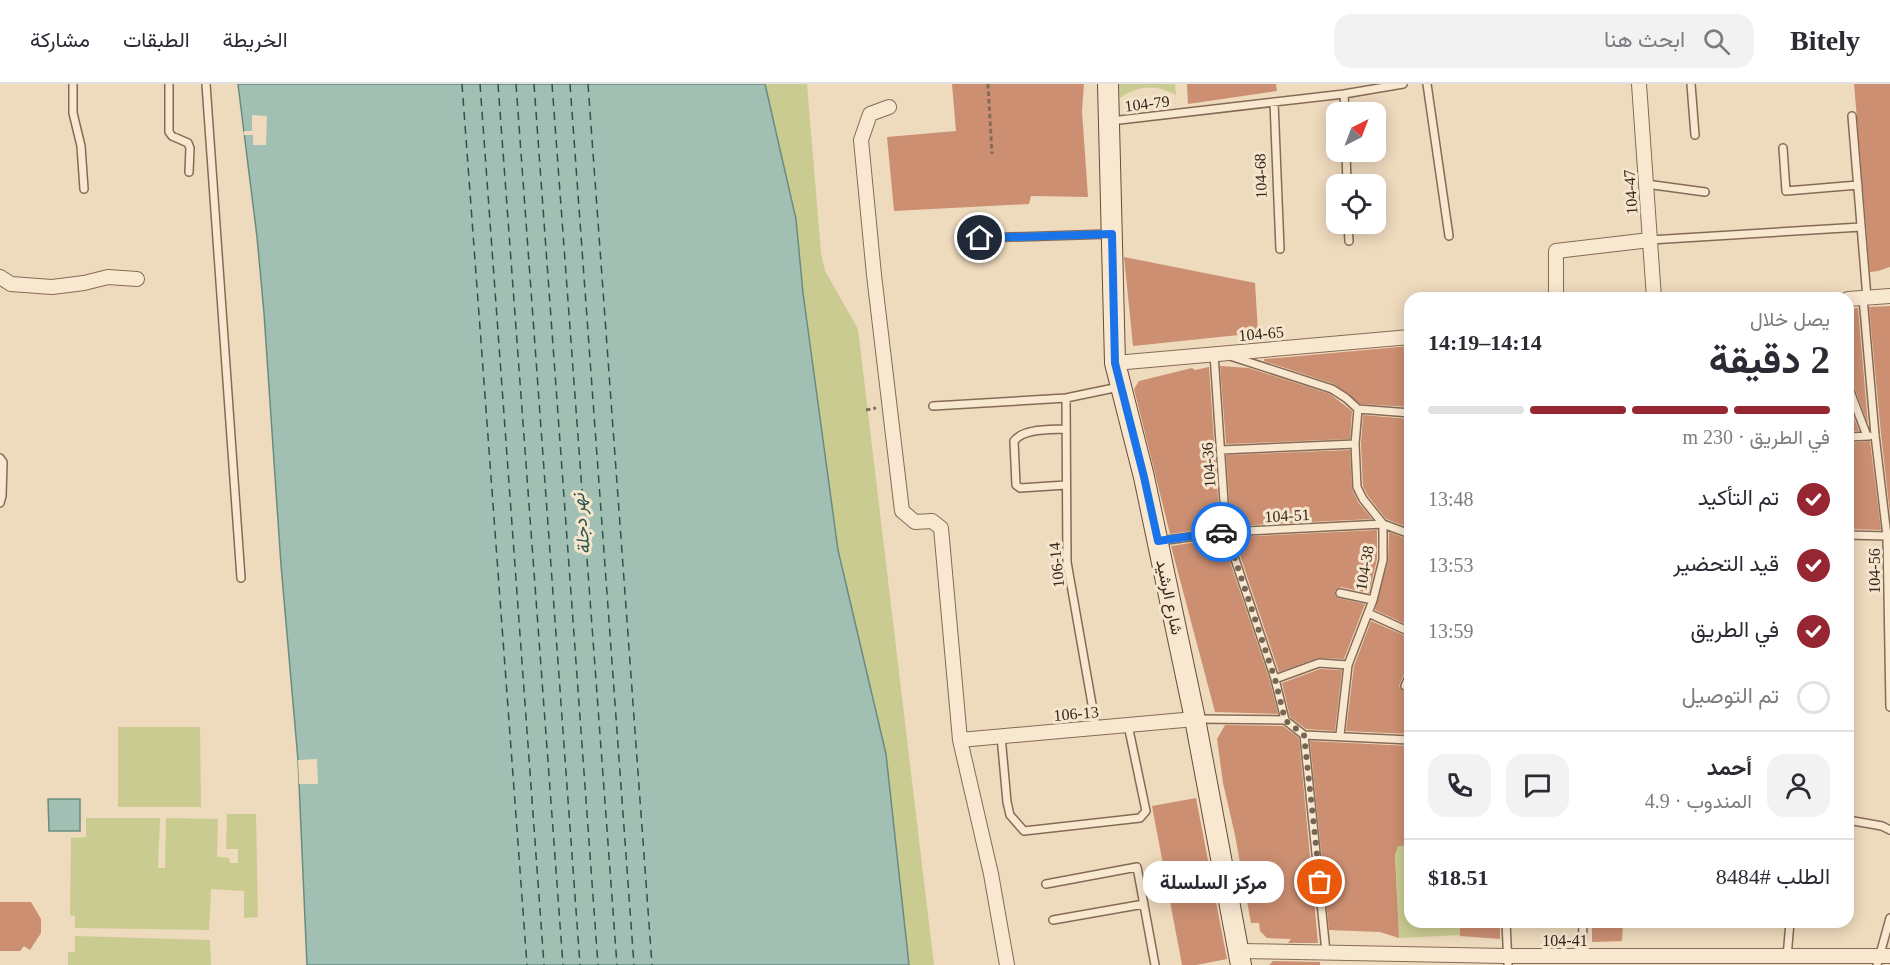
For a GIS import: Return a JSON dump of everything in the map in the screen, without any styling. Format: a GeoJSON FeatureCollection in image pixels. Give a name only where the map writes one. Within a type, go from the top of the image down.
{"type":"FeatureCollection","features":[{"type":"Feature","properties":{"kind":"main road","name":"شارع الرشيد"},"geometry":{"type":"LineString","coordinates":[[1108,84],[1115,363],[1158,541],[1195,719],[1240,958]]}},
{"type":"Feature","properties":{"kind":"street","name":"104-47"},"geometry":{"type":"LineString","coordinates":[[1639,84],[1654,292]]}},
{"type":"Feature","properties":{"kind":"street"},"geometry":{"type":"LineString","coordinates":[[890,106],[870,114],[861,140],[874,275],[902,511],[915,522],[932,521],[941,528],[960,740],[991,874],[1006,965]]}},
{"type":"Feature","properties":{"kind":"street"},"geometry":{"type":"LineString","coordinates":[[1556,292],[1556,251],[1650,240]]}},
{"type":"Feature","properties":{"kind":"street"},"geometry":{"type":"LineString","coordinates":[[0,278],[11,285],[52,287],[108,278],[137,279]]}},
{"type":"Feature","properties":{"kind":"street"},"geometry":{"type":"LineString","coordinates":[[1854,299],[1890,296]]}},
{"type":"Feature","properties":{"kind":"street","name":"104-65"},"geometry":{"type":"LineString","coordinates":[[1115,363],[1404,338]]}},
{"type":"Feature","properties":{"kind":"street","name":"106-13"},"geometry":{"type":"LineString","coordinates":[[960,740],[1195,719]]}},
{"type":"Feature","properties":{"kind":"street","name":"104-41"},"geometry":{"type":"LineString","coordinates":[[1240,958],[1326,952],[1507,961],[1528,952],[1581,956],[1609,961],[1787,957],[1882,959]]}},
{"type":"Feature","properties":{"kind":"lane"},"geometry":{"type":"LineString","coordinates":[[73,84],[73,113],[81,146],[84,189]]}},
{"type":"Feature","properties":{"kind":"lane"},"geometry":{"type":"LineString","coordinates":[[169,84],[170,132],[172,136],[188,143],[190,148],[189,172]]}},
{"type":"Feature","properties":{"kind":"lane"},"geometry":{"type":"LineString","coordinates":[[206,84],[241,578]]}},
{"type":"Feature","properties":{"kind":"lane","name":"104-79"},"geometry":{"type":"LineString","coordinates":[[1109,122],[1344,94],[1403,84]]}},
{"type":"Feature","properties":{"kind":"lane"},"geometry":{"type":"LineString","coordinates":[[1427,84],[1449,236]]}},
{"type":"Feature","properties":{"kind":"lane"},"geometry":{"type":"LineString","coordinates":[[1691,84],[1695,135]]}},
{"type":"Feature","properties":{"kind":"lane"},"geometry":{"type":"LineString","coordinates":[[1344,94],[1344,102]]}},
{"type":"Feature","properties":{"kind":"lane","name":"104-68"},"geometry":{"type":"LineString","coordinates":[[1274,102],[1280,249]]}},
{"type":"Feature","properties":{"kind":"lane"},"geometry":{"type":"LineString","coordinates":[[1852,116],[1861,227],[1871,435]]}},
{"type":"Feature","properties":{"kind":"lane"},"geometry":{"type":"LineString","coordinates":[[1783,148],[1786,191],[1857,185]]}},
{"type":"Feature","properties":{"kind":"lane"},"geometry":{"type":"LineString","coordinates":[[1646,184],[1705,192]]}},
{"type":"Feature","properties":{"kind":"lane"},"geometry":{"type":"LineString","coordinates":[[1650,240],[1861,227]]}},
{"type":"Feature","properties":{"kind":"lane"},"geometry":{"type":"LineString","coordinates":[[980,238],[1112,234]]}},
{"type":"Feature","properties":{"kind":"lane"},"geometry":{"type":"LineString","coordinates":[[1349,234],[1349,240]]}},
{"type":"Feature","properties":{"kind":"lane"},"geometry":{"type":"LineString","coordinates":[[1218,354],[1332,389],[1358,409],[1404,413]]}},
{"type":"Feature","properties":{"kind":"lane","name":"104-36"},"geometry":{"type":"LineString","coordinates":[[1218,354],[1226,532],[1275,679],[1285,720]]}},
{"type":"Feature","properties":{"kind":"lane"},"geometry":{"type":"LineString","coordinates":[[933,406],[1066,398],[1121,387]]}},
{"type":"Feature","properties":{"kind":"lane","name":"106-14"},"geometry":{"type":"LineString","coordinates":[[1066,398],[1067,562],[1096,727]]}},
{"type":"Feature","properties":{"kind":"lane"},"geometry":{"type":"LineString","coordinates":[[1854,399],[1871,435]]}},
{"type":"Feature","properties":{"kind":"lane","name":"104-38"},"geometry":{"type":"LineString","coordinates":[[1340,735],[1348,664],[1373,600],[1383,560],[1383,524],[1363,499],[1357,487],[1355,444],[1358,409]]}},
{"type":"Feature","properties":{"kind":"lane"},"geometry":{"type":"LineString","coordinates":[[1066,429],[1024,433],[1014,441],[1016,485],[1020,488],[1066,485]]}},
{"type":"Feature","properties":{"kind":"lane"},"geometry":{"type":"LineString","coordinates":[[1854,436],[1871,435]]}},
{"type":"Feature","properties":{"kind":"lane","name":"104-56"},"geometry":{"type":"LineString","coordinates":[[1871,435],[1887,536],[1890,707]]}},
{"type":"Feature","properties":{"kind":"lane"},"geometry":{"type":"LineString","coordinates":[[1221,450],[1355,444]]}},
{"type":"Feature","properties":{"kind":"lane"},"geometry":{"type":"LineString","coordinates":[[0,458],[3,462],[0,503]]}},
{"type":"Feature","properties":{"kind":"lane"},"geometry":{"type":"LineString","coordinates":[[1383,524],[1404,532]]}},
{"type":"Feature","properties":{"kind":"lane","name":"104-51"},"geometry":{"type":"LineString","coordinates":[[1158,541],[1226,532],[1383,524]]}},
{"type":"Feature","properties":{"kind":"lane"},"geometry":{"type":"LineString","coordinates":[[1854,535],[1887,536]]}},
{"type":"Feature","properties":{"kind":"lane"},"geometry":{"type":"LineString","coordinates":[[1340,593],[1373,600]]}},
{"type":"Feature","properties":{"kind":"lane"},"geometry":{"type":"LineString","coordinates":[[1368,613],[1404,629]]}},
{"type":"Feature","properties":{"kind":"lane"},"geometry":{"type":"LineString","coordinates":[[1275,679],[1319,663],[1348,664]]}},
{"type":"Feature","properties":{"kind":"lane"},"geometry":{"type":"LineString","coordinates":[[1195,719],[1285,720],[1304,735],[1404,740]]}},
{"type":"Feature","properties":{"kind":"lane"},"geometry":{"type":"LineString","coordinates":[[1001,736],[1010,816],[1024,831],[1140,818],[1146,811],[1128,725]]}},
{"type":"Feature","properties":{"kind":"lane"},"geometry":{"type":"LineString","coordinates":[[1304,735],[1326,952]]}},
{"type":"Feature","properties":{"kind":"lane"},"geometry":{"type":"LineString","coordinates":[[1854,821],[1882,826],[1890,830]]}},
{"type":"Feature","properties":{"kind":"lane"},"geometry":{"type":"LineString","coordinates":[[1046,884],[1137,867],[1155,965]]}},
{"type":"Feature","properties":{"kind":"lane"},"geometry":{"type":"LineString","coordinates":[[1053,920],[1144,904]]}},
{"type":"Feature","properties":{"kind":"lane"},"geometry":{"type":"LineString","coordinates":[[1882,959],[1890,918]]}},
{"type":"Feature","properties":{"kind":"lane"},"geometry":{"type":"LineString","coordinates":[[1506,928],[1507,961]]}},
{"type":"Feature","properties":{"kind":"lane"},"geometry":{"type":"LineString","coordinates":[[1581,956],[1583,928]]}},
{"type":"Feature","properties":{"kind":"lane"},"geometry":{"type":"LineString","coordinates":[[1787,957],[1789,928]]}},
{"type":"Feature","properties":{"kind":"path"},"geometry":{"type":"LineString","coordinates":[[988,84],[992,154]]}},
{"type":"Feature","properties":{"kind":"green space"},"geometry":{"type":"Polygon","coordinates":[[[765,84],[807,84],[821,253],[825,271],[858,329],[934,965],[909,965],[886,754],[838,550],[803,293],[796,219],[765,84]]]}},
{"type":"Feature","properties":{"kind":"green space"},"geometry":{"type":"Polygon","coordinates":[[[1119,84],[1175,84],[1176,95],[1162,89],[1148,87],[1120,98],[1119,84]]]}},
{"type":"Feature","properties":{"kind":"green space"},"geometry":{"type":"Polygon","coordinates":[[[118,727],[200,727],[201,807],[118,807],[118,727]]]}},
{"type":"Feature","properties":{"kind":"green space"},"geometry":{"type":"Polygon","coordinates":[[[227,814],[256,814],[258,917],[244,918],[244,891],[211,889],[209,930],[75,928],[75,916],[70,915],[71,838],[86,837],[86,818],[160,818],[158,868],[165,868],[166,818],[218,819],[217,857],[229,858],[230,863],[238,863],[238,849],[226,849],[227,814]]]}},
{"type":"Feature","properties":{"kind":"green space"},"geometry":{"type":"Polygon","coordinates":[[[1395,846],[1404,846],[1404,928],[1460,928],[1460,935],[1399,938],[1395,846]]]}},
{"type":"Feature","properties":{"kind":"green space"},"geometry":{"type":"Polygon","coordinates":[[[75,936],[210,940],[211,965],[68,965],[68,952],[75,952],[75,936]]]}},
{"type":"Feature","properties":{"kind":"water","name":"نهر دجلة"},"geometry":{"type":"Polygon","coordinates":[[[238,84],[765,84],[796,219],[803,293],[838,550],[886,754],[909,965],[307,965],[298,760],[281,565],[264,313],[238,84]]]}},
{"type":"Feature","properties":{"kind":"water"},"geometry":{"type":"Polygon","coordinates":[[[48,799],[80,799],[80,831],[49,831],[48,799]]]}},
{"type":"Feature","properties":{"kind":"pier"},"geometry":{"type":"Polygon","coordinates":[[[252,115],[267,116],[266,145],[253,145],[253,135],[243,135],[244,131],[252,131],[252,115]]]}},
{"type":"Feature","properties":{"kind":"pier"},"geometry":{"type":"Polygon","coordinates":[[[317,759],[318,784],[299,784],[298,760],[317,759]]]}},
{"type":"Feature","properties":{"kind":"building"},"geometry":{"type":"Polygon","coordinates":[[[952,84],[1084,84],[1082,111],[1088,197],[1031,196],[1029,204],[894,211],[887,137],[956,131],[952,84]]]}},
{"type":"Feature","properties":{"kind":"building"},"geometry":{"type":"Polygon","coordinates":[[[1187,84],[1276,84],[1277,91],[1188,104],[1187,84]]]}},
{"type":"Feature","properties":{"kind":"building"},"geometry":{"type":"Polygon","coordinates":[[[1854,84],[1890,84],[1890,267],[1870,272],[1854,84]]]}},
{"type":"Feature","properties":{"kind":"building"},"geometry":{"type":"Polygon","coordinates":[[[1124,257],[1255,283],[1258,333],[1133,346],[1124,257]]]}},
{"type":"Feature","properties":{"kind":"building"},"geometry":{"type":"Polygon","coordinates":[[[1890,306],[1890,514],[1869,307],[1890,306]]]}},
{"type":"Feature","properties":{"kind":"building"},"geometry":{"type":"Polygon","coordinates":[[[1854,308],[1858,308],[1868,424],[1854,387],[1854,308]]]}},
{"type":"Feature","properties":{"kind":"building"},"geometry":{"type":"Polygon","coordinates":[[[1404,347],[1404,407],[1360,404],[1334,384],[1264,361],[1264,359],[1404,347]]]}},
{"type":"Feature","properties":{"kind":"building"},"geometry":{"type":"Polygon","coordinates":[[[1220,366],[1249,368],[1330,394],[1352,411],[1350,439],[1226,444],[1220,366]]]}},
{"type":"Feature","properties":{"kind":"building"},"geometry":{"type":"Polygon","coordinates":[[[1209,367],[1220,527],[1170,534],[1134,389],[1139,381],[1192,368],[1195,370],[1209,367]]]}},
{"type":"Feature","properties":{"kind":"building"},"geometry":{"type":"Polygon","coordinates":[[[1363,415],[1404,418],[1404,526],[1386,519],[1368,496],[1363,486],[1361,444],[1363,415]]]}},
{"type":"Feature","properties":{"kind":"building"},"geometry":{"type":"Polygon","coordinates":[[[1854,418],[1859,431],[1854,431],[1854,418]]]}},
{"type":"Feature","properties":{"kind":"building"},"geometry":{"type":"Polygon","coordinates":[[[1870,441],[1881,530],[1854,529],[1854,442],[1870,441]]]}},
{"type":"Feature","properties":{"kind":"building"},"geometry":{"type":"Polygon","coordinates":[[[1350,450],[1352,489],[1358,502],[1372,519],[1231,526],[1226,455],[1350,450]]]}},
{"type":"Feature","properties":{"kind":"building"},"geometry":{"type":"Polygon","coordinates":[[[1377,530],[1377,559],[1369,593],[1341,587],[1335,591],[1338,598],[1365,604],[1344,659],[1318,658],[1279,672],[1234,537],[1377,530]]]}},
{"type":"Feature","properties":{"kind":"building"},"geometry":{"type":"Polygon","coordinates":[[[1389,532],[1404,538],[1404,623],[1375,610],[1388,561],[1389,532]]]}},
{"type":"Feature","properties":{"kind":"building"},"geometry":{"type":"Polygon","coordinates":[[[1222,538],[1270,681],[1278,714],[1215,712],[1171,546],[1222,538]]]}},
{"type":"Feature","properties":{"kind":"building"},"geometry":{"type":"Polygon","coordinates":[[[1371,621],[1404,635],[1404,674],[1399,686],[1404,691],[1404,734],[1346,731],[1354,666],[1371,621]]]}},
{"type":"Feature","properties":{"kind":"building"},"geometry":{"type":"Polygon","coordinates":[[[1320,669],[1342,670],[1335,731],[1306,729],[1290,717],[1282,683],[1320,669]]]}},
{"type":"Feature","properties":{"kind":"building"},"geometry":{"type":"Polygon","coordinates":[[[1225,725],[1283,726],[1299,738],[1318,943],[1288,943],[1291,939],[1267,938],[1260,931],[1259,923],[1251,923],[1223,783],[1217,739],[1225,725]]]}},
{"type":"Feature","properties":{"kind":"building"},"geometry":{"type":"Polygon","coordinates":[[[1310,741],[1404,746],[1404,846],[1398,846],[1395,855],[1399,938],[1380,932],[1329,930],[1310,741]]]}},
{"type":"Feature","properties":{"kind":"building"},"geometry":{"type":"Polygon","coordinates":[[[1196,798],[1227,959],[1196,965],[1182,965],[1152,806],[1196,798]]]}},
{"type":"Feature","properties":{"kind":"building"},"geometry":{"type":"Polygon","coordinates":[[[0,902],[31,902],[41,919],[41,933],[30,950],[24,946],[20,951],[0,951],[0,902]]]}},
{"type":"Feature","properties":{"kind":"building"},"geometry":{"type":"Polygon","coordinates":[[[1460,928],[1500,928],[1500,939],[1460,936],[1460,928]]]}},
{"type":"Feature","properties":{"kind":"building"},"geometry":{"type":"Polygon","coordinates":[[[1592,928],[1623,928],[1622,941],[1592,942],[1592,928]]]}},
{"type":"Feature","properties":{"kind":"building"},"geometry":{"type":"Polygon","coordinates":[[[1273,961],[1320,962],[1320,965],[1269,965],[1273,961]]]}},
{"type":"Feature","properties":{"kind":"ferry route"},"geometry":{"type":"LineString","coordinates":[[462,84],[527,965]]}},
{"type":"Feature","properties":{"kind":"ferry route"},"geometry":{"type":"LineString","coordinates":[[480,84],[544,965]]}},
{"type":"Feature","properties":{"kind":"ferry route"},"geometry":{"type":"LineString","coordinates":[[498,84],[563,965]]}},
{"type":"Feature","properties":{"kind":"ferry route"},"geometry":{"type":"LineString","coordinates":[[516,84],[580,965]]}},
{"type":"Feature","properties":{"kind":"ferry route"},"geometry":{"type":"LineString","coordinates":[[534,84],[598,965]]}},
{"type":"Feature","properties":{"kind":"ferry route"},"geometry":{"type":"LineString","coordinates":[[552,84],[617,965]]}},
{"type":"Feature","properties":{"kind":"ferry route"},"geometry":{"type":"LineString","coordinates":[[570,84],[634,965]]}},
{"type":"Feature","properties":{"kind":"ferry route"},"geometry":{"type":"LineString","coordinates":[[588,84],[652,965]]}},
{"type":"Feature","properties":{"kind":"way so far"},"geometry":{"type":"LineString","coordinates":[[1221,532],[1226,532],[1275,679],[1285,720],[1304,735],[1320,882]]}},
{"type":"Feature","properties":{"kind":"place","name":"مركز السلسلة"},"geometry":{"type":"Point","coordinates":[1320,882]}},
{"type":"Feature","properties":{"kind":"route"},"geometry":{"type":"LineString","coordinates":[[980,238],[1112,234],[1115,363],[1158,541],[1221,532]]}}]}
